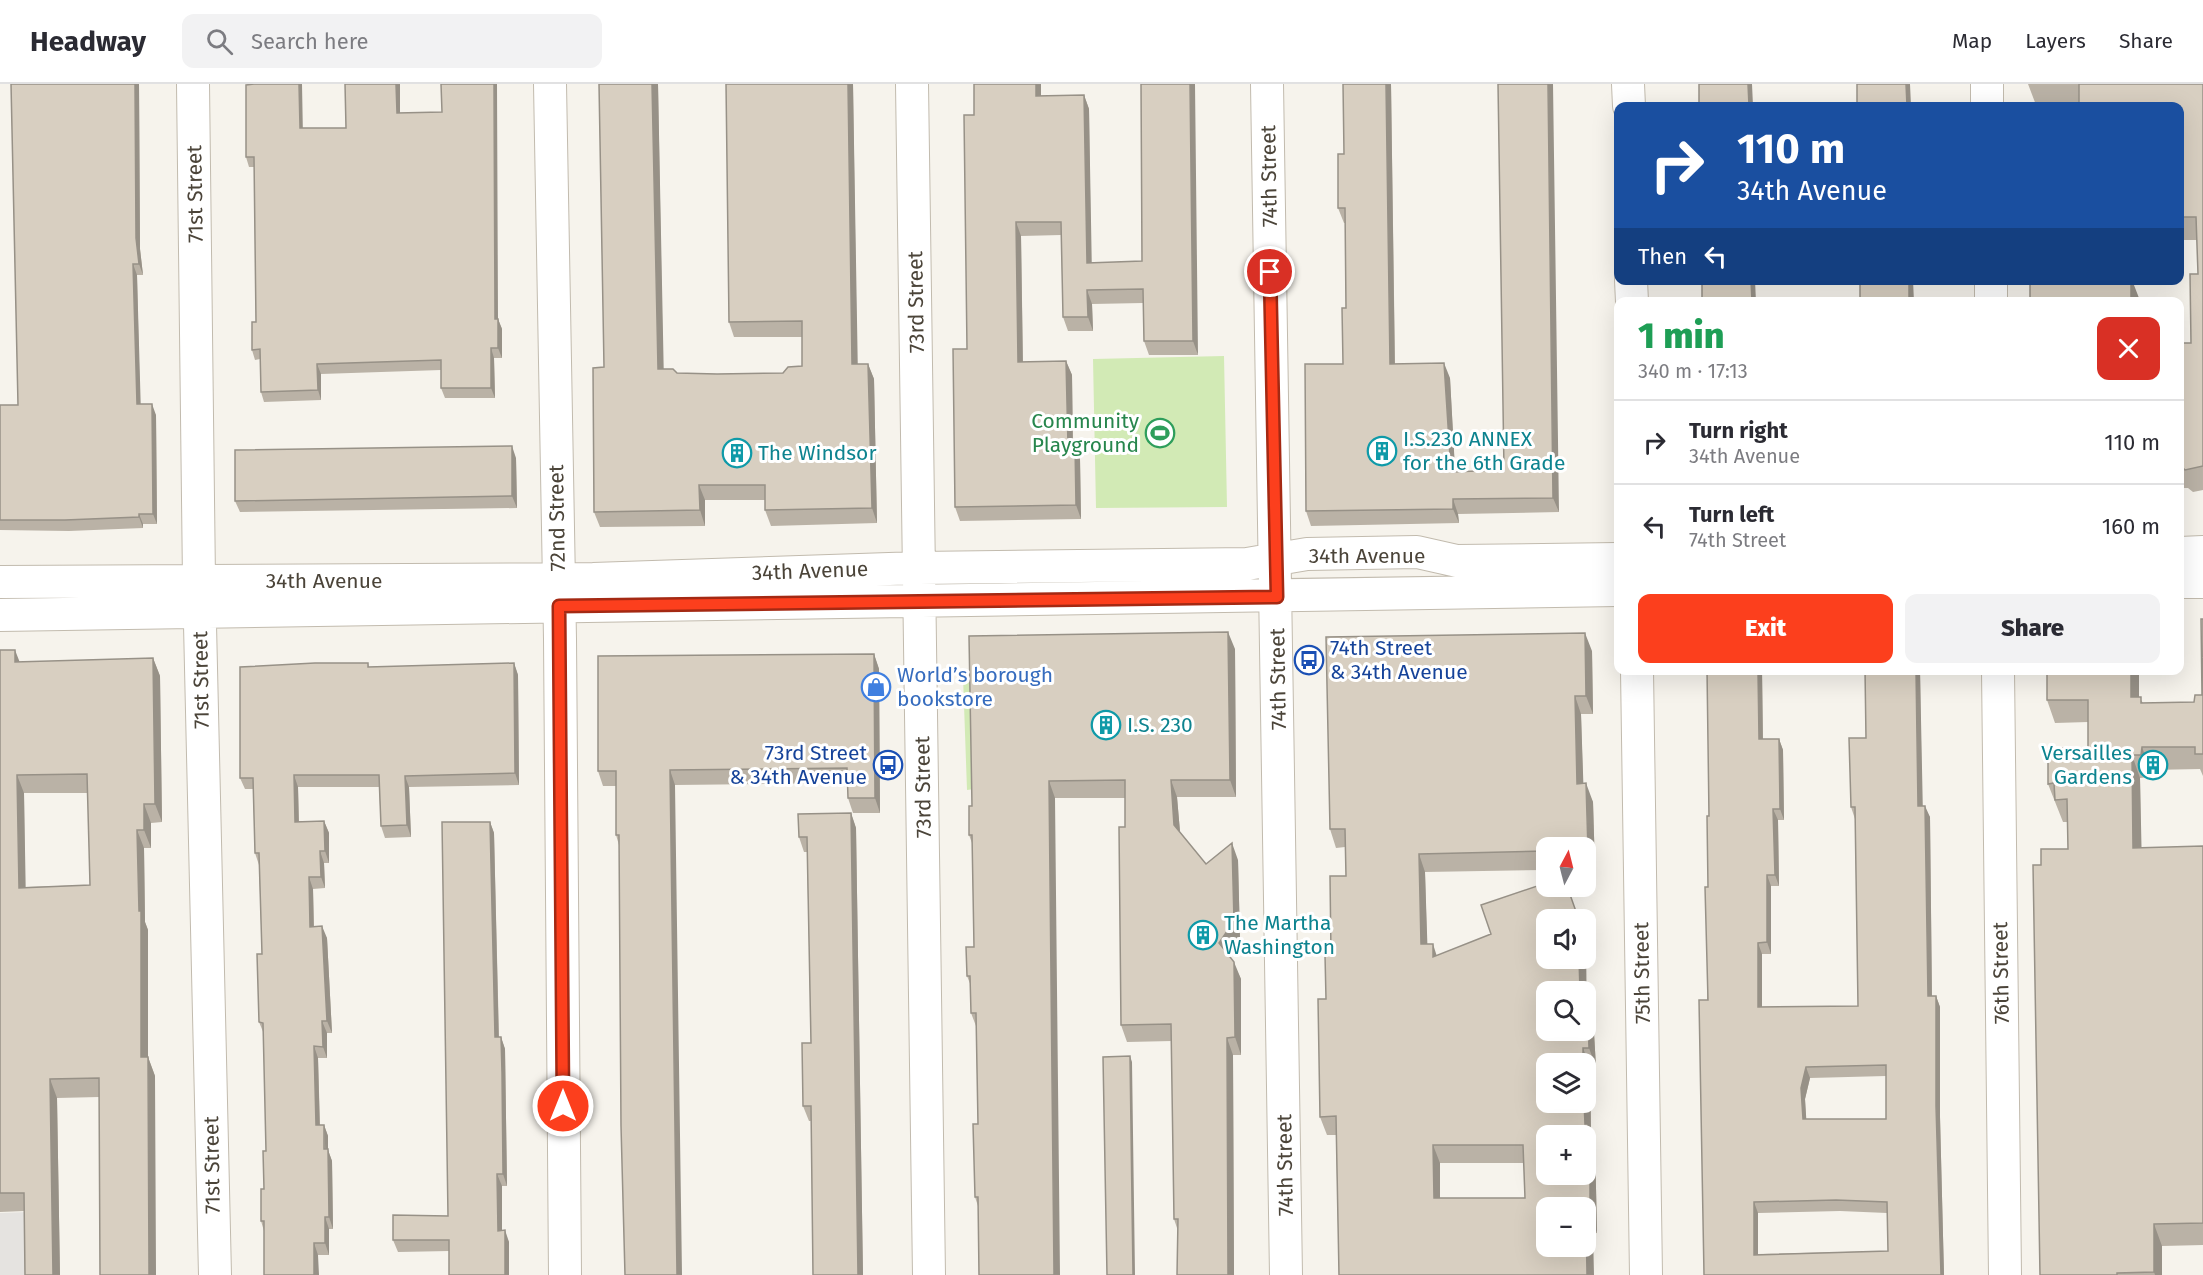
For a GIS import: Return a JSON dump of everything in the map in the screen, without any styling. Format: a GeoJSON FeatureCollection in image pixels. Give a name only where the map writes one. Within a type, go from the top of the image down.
{"type":"FeatureCollection","features":[{"type":"Feature","properties":{"kind":"street","name":"71st Street"},"geometry":{"type":"LineString","coordinates":[[193,84],[199,581],[215,1275]]}},
{"type":"Feature","properties":{"kind":"street","name":"72nd Street"},"geometry":{"type":"LineString","coordinates":[[550,84],[559,593],[565,1275]]}},
{"type":"Feature","properties":{"kind":"street","name":"73rd Street"},"geometry":{"type":"LineString","coordinates":[[912,84],[929,1275]]}},
{"type":"Feature","properties":{"kind":"street","name":"74th Street"},"geometry":{"type":"LineString","coordinates":[[1267,84],[1277,597],[1286,1275]]}},
{"type":"Feature","properties":{"kind":"street"},"geometry":{"type":"LineString","coordinates":[[1628,84],[1629,102]]}},
{"type":"Feature","properties":{"kind":"street"},"geometry":{"type":"LineString","coordinates":[[1987,84],[1987,102]]}},
{"type":"Feature","properties":{"kind":"street","name":"34th Avenue"},"geometry":{"type":"LineString","coordinates":[[0,615],[200,612],[559,593],[919,568],[1246,564],[1307,555],[1417,552],[1457,561],[1614,560]]}},
{"type":"Feature","properties":{"kind":"street"},"geometry":{"type":"LineString","coordinates":[[2184,553],[2203,552]]}},
{"type":"Feature","properties":{"kind":"street","name":"34th Avenue"},"geometry":{"type":"LineString","coordinates":[[0,582],[199,581],[559,593],[919,600],[1614,591]]}},
{"type":"Feature","properties":{"kind":"street"},"geometry":{"type":"LineString","coordinates":[[2184,582],[2203,582]]}},
{"type":"Feature","properties":{"kind":"street","name":"75th Street"},"geometry":{"type":"LineString","coordinates":[[1637,675],[1646,1275]]}},
{"type":"Feature","properties":{"kind":"street","name":"76th Street"},"geometry":{"type":"LineString","coordinates":[[1998,675],[2005,1275]]}},
{"type":"Feature","properties":{"kind":"green space","name":"Community Playground"},"geometry":{"type":"Polygon","coordinates":[[[1224,356],[1227,507],[1096,508],[1093,359],[1224,356]]]}},
{"type":"Feature","properties":{"kind":"green space"},"geometry":{"type":"Polygon","coordinates":[[[963,676],[971,676],[974,789],[967,790],[963,676]]]}},
{"type":"Feature","properties":{"kind":"shaded area"},"geometry":{"type":"Polygon","coordinates":[[[28,1212],[29,1275],[0,1275],[0,1213],[28,1212]]]}},
{"type":"Feature","properties":{"kind":"building"},"geometry":{"type":"Polygon","coordinates":[[[11,84],[135,84],[136,238],[139,264],[133,264],[137,404],[152,404],[153,514],[139,514],[139,517],[65,520],[0,520],[0,405],[18,405],[11,84]]]}},
{"type":"Feature","properties":{"kind":"building"},"geometry":{"type":"Polygon","coordinates":[[[299,84],[300,128],[346,128],[345,84],[396,84],[397,113],[442,112],[441,84],[494,84],[495,319],[498,319],[498,348],[491,348],[491,388],[441,388],[441,360],[317,364],[318,390],[261,392],[260,349],[252,350],[252,322],[256,322],[254,157],[246,157],[246,85],[299,84]]]}},
{"type":"Feature","properties":{"kind":"building"},"geometry":{"type":"Polygon","coordinates":[[[599,84],[652,84],[658,369],[673,369],[677,373],[717,374],[783,373],[788,367],[802,366],[802,321],[729,322],[726,84],[848,84],[852,364],[868,364],[872,508],[765,510],[765,485],[699,485],[700,510],[594,512],[593,368],[604,367],[599,84]]]}},
{"type":"Feature","properties":{"kind":"building"},"geometry":{"type":"Polygon","coordinates":[[[974,84],[1036,84],[1036,96],[1084,95],[1087,263],[1142,261],[1141,84],[1190,84],[1193,341],[1144,341],[1143,289],[1087,290],[1088,317],[1063,317],[1061,222],[1016,222],[1018,362],[1066,361],[1068,446],[1075,445],[1076,505],[955,507],[953,349],[967,349],[964,115],[974,115],[974,84]]]}},
{"type":"Feature","properties":{"kind":"building"},"geometry":{"type":"Polygon","coordinates":[[[1343,84],[1386,84],[1390,364],[1444,363],[1451,472],[1504,470],[1498,84],[1548,84],[1553,498],[1453,499],[1453,509],[1306,511],[1305,364],[1343,364],[1342,308],[1346,308],[1345,208],[1338,208],[1338,154],[1344,154],[1343,84]]]}},
{"type":"Feature","properties":{"kind":"building"},"geometry":{"type":"Polygon","coordinates":[[[1699,84],[1748,84],[1749,102],[1699,102],[1699,84]]]}},
{"type":"Feature","properties":{"kind":"building"},"geometry":{"type":"Polygon","coordinates":[[[1857,84],[1906,84],[1907,102],[1857,102],[1857,84]]]}},
{"type":"Feature","properties":{"kind":"building"},"geometry":{"type":"Polygon","coordinates":[[[2079,84],[2203,84],[2203,466],[2184,469],[2184,343],[2191,343],[2190,274],[2198,274],[2196,217],[2184,217],[2184,102],[2079,102],[2079,84]]]}},
{"type":"Feature","properties":{"kind":"building"},"geometry":{"type":"Polygon","coordinates":[[[1702,285],[1751,285],[1752,297],[1702,297],[1702,285]]]}},
{"type":"Feature","properties":{"kind":"building"},"geometry":{"type":"Polygon","coordinates":[[[1860,285],[1909,285],[1909,297],[1860,297],[1860,285]]]}},
{"type":"Feature","properties":{"kind":"building"},"geometry":{"type":"Polygon","coordinates":[[[2030,285],[2131,285],[2131,297],[2030,297],[2030,285]]]}},
{"type":"Feature","properties":{"kind":"building"},"geometry":{"type":"Polygon","coordinates":[[[512,446],[512,496],[235,501],[235,450],[512,446]]]}},
{"type":"Feature","properties":{"kind":"building"},"geometry":{"type":"Polygon","coordinates":[[[2201,619],[2203,619],[2203,754],[2195,754],[2195,747],[2142,747],[2141,755],[2132,755],[2133,848],[2203,846],[2203,1223],[2154,1224],[2154,1272],[2117,1273],[2117,1275],[2040,1275],[2033,865],[2041,865],[2041,849],[2068,849],[2067,799],[2055,800],[2054,783],[2048,784],[2048,748],[2088,748],[2088,700],[2047,700],[2047,675],[2131,675],[2131,697],[2141,697],[2141,703],[2194,702],[2195,695],[2202,695],[2201,619]]]}},
{"type":"Feature","properties":{"kind":"building"},"geometry":{"type":"Polygon","coordinates":[[[1228,632],[1230,780],[1171,780],[1174,825],[1206,864],[1232,843],[1234,921],[1219,943],[1234,962],[1235,1037],[1227,1038],[1228,1275],[1177,1275],[1178,1219],[1174,1219],[1171,1024],[1121,1025],[1119,827],[1125,827],[1125,780],[1049,781],[1054,1275],[979,1275],[978,1197],[975,1197],[973,1124],[978,1124],[976,1013],[971,1013],[966,947],[974,947],[972,835],[969,835],[969,806],[972,806],[969,636],[1228,632]]]}},
{"type":"Feature","properties":{"kind":"building"},"geometry":{"type":"Polygon","coordinates":[[[1585,633],[1586,696],[1575,696],[1577,784],[1586,783],[1588,837],[1536,837],[1536,851],[1419,854],[1421,944],[1433,944],[1433,957],[1491,934],[1481,905],[1536,886],[1536,897],[1571,897],[1575,909],[1536,909],[1536,969],[1579,969],[1580,981],[1536,981],[1536,1041],[1589,1041],[1589,1048],[1583,1048],[1583,1053],[1536,1053],[1536,1113],[1584,1113],[1585,1124],[1588,1125],[1536,1125],[1536,1185],[1590,1185],[1590,1197],[1536,1197],[1536,1257],[1587,1257],[1587,1275],[1339,1275],[1336,1116],[1320,1117],[1318,999],[1326,999],[1325,955],[1331,955],[1330,876],[1346,876],[1345,829],[1330,829],[1326,637],[1585,633]],[[1433,1145],[1434,1198],[1525,1198],[1523,1145],[1433,1145]]]}},
{"type":"Feature","properties":{"kind":"building"},"geometry":{"type":"Polygon","coordinates":[[[0,650],[15,650],[15,662],[153,658],[155,804],[144,804],[144,830],[137,830],[139,911],[141,911],[141,1057],[148,1057],[149,1275],[100,1275],[99,1078],[50,1079],[53,1275],[25,1275],[24,1193],[0,1193],[0,650]],[[87,774],[17,775],[19,888],[90,885],[87,774]]]}},
{"type":"Feature","properties":{"kind":"building"},"geometry":{"type":"Polygon","coordinates":[[[874,654],[875,798],[848,798],[847,768],[670,770],[677,1275],[625,1275],[621,1126],[619,835],[616,835],[616,771],[598,771],[598,656],[874,654]]]}},
{"type":"Feature","properties":{"kind":"building"},"geometry":{"type":"Polygon","coordinates":[[[368,663],[368,667],[514,663],[515,773],[405,776],[407,825],[381,826],[379,775],[294,775],[295,822],[324,821],[325,851],[320,851],[321,877],[309,877],[310,927],[322,926],[327,1021],[322,1021],[323,1047],[314,1046],[316,1125],[324,1125],[324,1149],[328,1149],[329,1217],[325,1217],[325,1243],[314,1243],[314,1275],[264,1275],[264,1221],[261,1221],[261,1189],[264,1189],[263,1151],[266,1151],[263,1023],[259,1022],[257,954],[262,954],[259,853],[255,853],[253,778],[240,778],[240,667],[368,663]]]}},
{"type":"Feature","properties":{"kind":"building"},"geometry":{"type":"Polygon","coordinates":[[[1707,675],[1758,675],[1759,739],[1779,739],[1780,809],[1773,809],[1775,875],[1767,875],[1767,942],[1758,943],[1758,1007],[1858,1006],[1855,807],[1851,807],[1849,738],[1866,738],[1865,675],[1916,675],[1918,806],[1925,806],[1928,996],[1936,996],[1936,1106],[1941,1275],[1704,1275],[1699,1000],[1708,1000],[1705,887],[1708,887],[1707,816],[1709,816],[1707,675]],[[1886,1065],[1806,1067],[1801,1088],[1803,1119],[1886,1119],[1886,1065]],[[1836,1200],[1754,1202],[1754,1255],[1888,1251],[1887,1202],[1836,1200]]]}},
{"type":"Feature","properties":{"kind":"building"},"geometry":{"type":"Polygon","coordinates":[[[851,813],[858,1275],[813,1275],[811,1106],[803,1106],[802,1043],[811,1043],[807,837],[799,837],[798,814],[851,813]]]}},
{"type":"Feature","properties":{"kind":"building"},"geometry":{"type":"Polygon","coordinates":[[[442,822],[490,822],[495,1037],[501,1037],[502,1073],[503,1174],[497,1174],[498,1231],[505,1230],[505,1275],[449,1275],[449,1240],[393,1240],[393,1215],[448,1216],[442,822]]]}},
{"type":"Feature","properties":{"kind":"building"},"geometry":{"type":"Polygon","coordinates":[[[1130,1056],[1133,1275],[1107,1275],[1103,1057],[1130,1056]]]}},
{"type":"Feature","properties":{"kind":"place","name":"Community Playground"},"geometry":{"type":"Point","coordinates":[1160,433]}},
{"type":"Feature","properties":{"kind":"place","name":"I.S.230 ANNEX for the 6th Grade"},"geometry":{"type":"Point","coordinates":[1382,451]}},
{"type":"Feature","properties":{"kind":"place","name":"The Windsor"},"geometry":{"type":"Point","coordinates":[737,453]}},
{"type":"Feature","properties":{"kind":"place","name":"74th Street & 34th Avenue"},"geometry":{"type":"Point","coordinates":[1309,660]}},
{"type":"Feature","properties":{"kind":"place","name":"World’s borough bookstore"},"geometry":{"type":"Point","coordinates":[876,687]}},
{"type":"Feature","properties":{"kind":"place","name":"I.S. 230"},"geometry":{"type":"Point","coordinates":[1106,725]}},
{"type":"Feature","properties":{"kind":"place","name":"73rd Street & 34th Avenue"},"geometry":{"type":"Point","coordinates":[888,765]}},
{"type":"Feature","properties":{"kind":"place","name":"Versailles Gardens"},"geometry":{"type":"Point","coordinates":[2153,765]}},
{"type":"Feature","properties":{"kind":"place","name":"The Martha Washington"},"geometry":{"type":"Point","coordinates":[1203,935]}},
{"type":"Feature","properties":{"kind":"route"},"geometry":{"type":"LineString","coordinates":[[563,1106],[559,606],[1277,597],[1270,272]]}}]}
